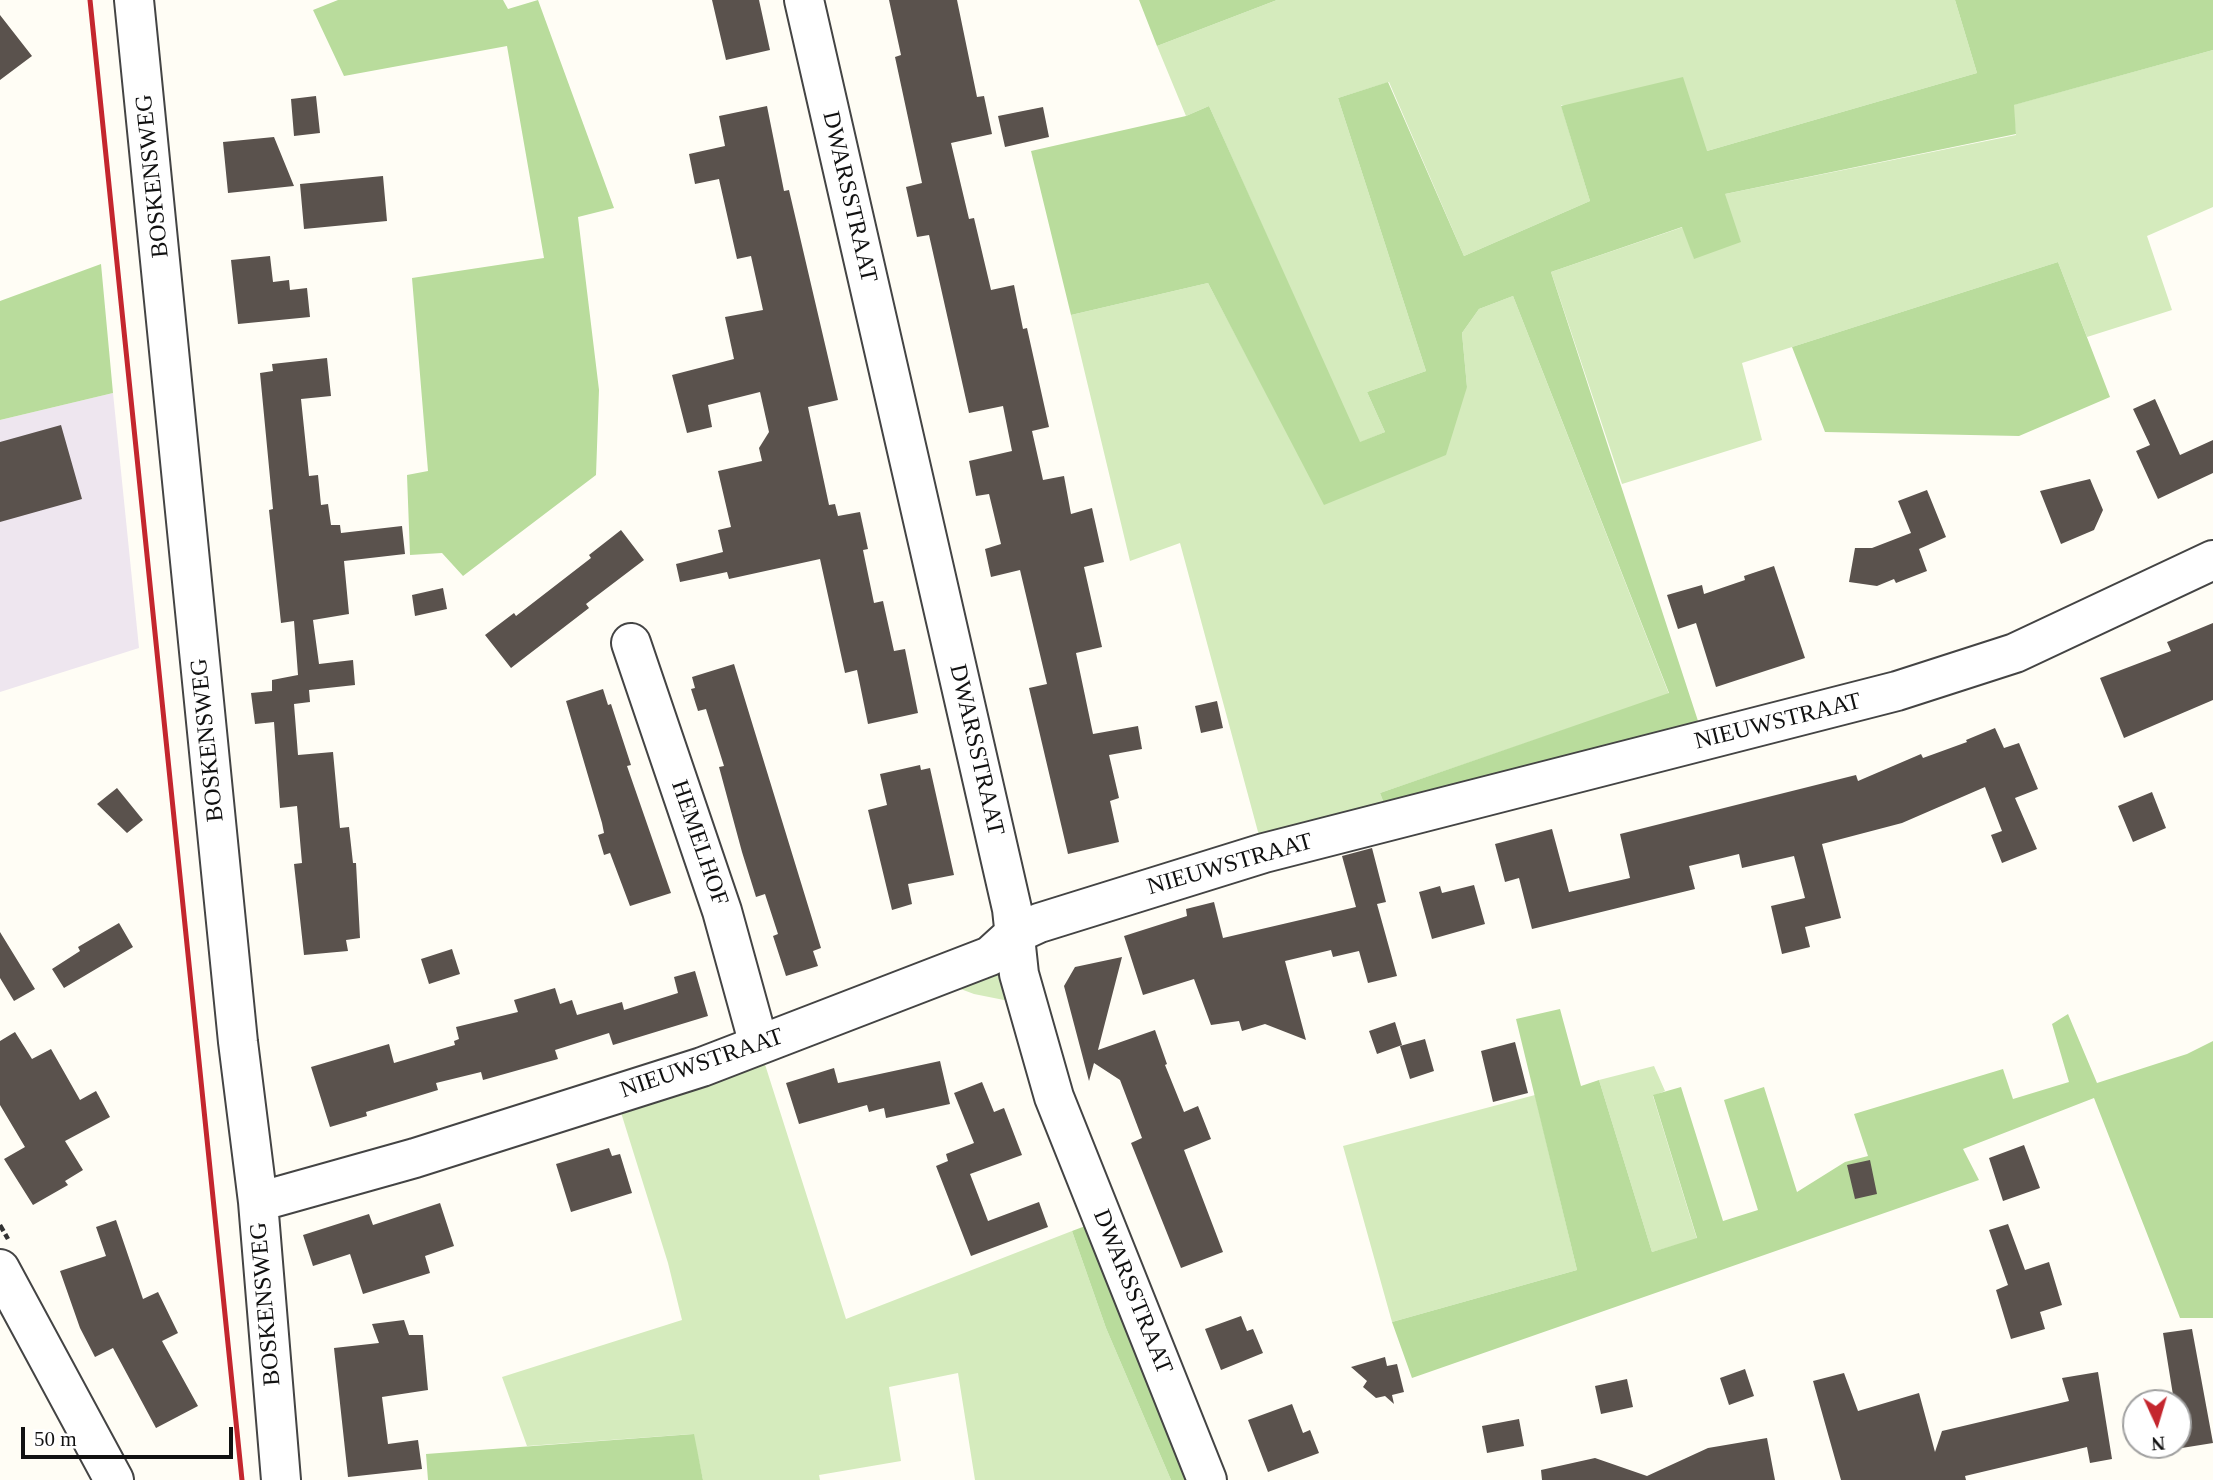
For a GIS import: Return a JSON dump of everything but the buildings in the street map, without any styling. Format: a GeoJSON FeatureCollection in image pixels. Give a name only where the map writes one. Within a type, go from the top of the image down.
{"type":"FeatureCollection","features":[{"type":"Feature","properties":{"kind":"street","name":"BOSKENSWEG"},"geometry":{"type":"LineString","coordinates":[[134,0],[238,1042],[258,1202],[281,1480]]}},
{"type":"Feature","properties":{"kind":"street","name":"DWARSSTRAAT"},"geometry":{"type":"LineString","coordinates":[[804,0],[1012,909],[1019,974],[1054,1097],[1207,1480]]}},
{"type":"Feature","properties":{"kind":"street","name":"NIEUWSTRAAT"},"geometry":{"type":"LineString","coordinates":[[258,1202],[415,1158],[702,1067],[990,956],[1013,935],[1039,923],[1264,853],[1897,691],[2015,653],[2213,560]]}},
{"type":"Feature","properties":{"kind":"street","name":"HEMELHOF"},"geometry":{"type":"LineString","coordinates":[[631,643],[714,895],[722,911],[759,1045]]}},
{"type":"Feature","properties":{"kind":"street"},"geometry":{"type":"LineString","coordinates":[[0,1269],[114,1480]]}},
{"type":"Feature","properties":{"kind":"shaded area"},"geometry":{"type":"Polygon","coordinates":[[[113,393],[139,648],[0,692],[0,420],[113,393]]]}},
{"type":"Feature","properties":{"kind":"green space"},"geometry":{"type":"Polygon","coordinates":[[[338,0],[503,0],[508,9],[538,0],[614,208],[578,217],[599,390],[596,475],[463,576],[442,553],[410,555],[407,475],[428,471],[412,278],[544,258],[507,46],[344,76],[313,10],[338,0]]]}},
{"type":"Feature","properties":{"kind":"green space"},"geometry":{"type":"Polygon","coordinates":[[[1139,0],[1277,0],[1157,46],[1139,0]]]}},
{"type":"Feature","properties":{"kind":"green space"},"geometry":{"type":"Polygon","coordinates":[[[1277,0],[1955,0],[1977,73],[1707,151],[1561,105],[1590,201],[1464,256],[1389,82],[1338,98],[1426,371],[1367,392],[1385,432],[1359,443],[1209,106],[1186,116],[1157,46],[1277,0]]]}},
{"type":"Feature","properties":{"kind":"green space"},"geometry":{"type":"Polygon","coordinates":[[[1955,0],[2213,0],[2213,50],[2014,105],[2016,134],[1725,194],[1741,242],[1694,259],[1682,227],[1551,272],[1699,724],[1387,811],[1380,793],[1669,693],[1513,296],[1479,309],[1462,333],[1467,387],[1446,455],[1324,505],[1208,283],[1071,315],[1031,151],[1186,116],[1209,106],[1360,442],[1385,432],[1367,392],[1426,371],[1338,98],[1388,82],[1464,256],[1590,201],[1561,106],[1683,77],[1707,151],[1977,73],[1955,0]]]}},
{"type":"Feature","properties":{"kind":"green space"},"geometry":{"type":"Polygon","coordinates":[[[2213,50],[2213,207],[2147,236],[2172,310],[2087,337],[2058,262],[1742,363],[1762,440],[1622,484],[1551,272],[1683,227],[1694,258],[1725,194],[2016,135],[2013,105],[2213,50]]]}},
{"type":"Feature","properties":{"kind":"green space"},"geometry":{"type":"Polygon","coordinates":[[[2058,262],[2110,397],[2019,436],[1825,432],[1792,347],[2058,262]]]}},
{"type":"Feature","properties":{"kind":"green space"},"geometry":{"type":"Polygon","coordinates":[[[101,264],[113,393],[0,420],[0,301],[101,264]]]}},
{"type":"Feature","properties":{"kind":"green space"},"geometry":{"type":"Polygon","coordinates":[[[1208,283],[1325,504],[1467,387],[1462,333],[1479,309],[1513,296],[1669,694],[1380,793],[1387,811],[1261,843],[1180,543],[1130,561],[1071,315],[1208,283]]]}},
{"type":"Feature","properties":{"kind":"green space"},"geometry":{"type":"Polygon","coordinates":[[[994,969],[1004,974],[1014,1002],[958,988],[994,969]]]}},
{"type":"Feature","properties":{"kind":"green space"},"geometry":{"type":"Polygon","coordinates":[[[1560,1009],[1581,1086],[1599,1080],[1652,1252],[1697,1238],[1653,1095],[1681,1087],[1723,1221],[1758,1210],[1724,1100],[1764,1087],[1797,1192],[1845,1162],[1868,1156],[1854,1114],[2003,1069],[2013,1099],[2069,1082],[2052,1024],[2068,1014],[2097,1083],[2187,1054],[2213,1041],[2213,1318],[2180,1318],[2094,1098],[1963,1149],[1979,1180],[1412,1378],[1392,1322],[1577,1270],[1516,1019],[1560,1009]]]}},
{"type":"Feature","properties":{"kind":"green space"},"geometry":{"type":"Polygon","coordinates":[[[762,1055],[846,1319],[1072,1231],[1106,1328],[1171,1480],[975,1480],[958,1373],[889,1387],[901,1461],[819,1475],[820,1480],[703,1480],[693,1434],[527,1446],[502,1377],[682,1320],[668,1263],[618,1103],[762,1055]]]}},
{"type":"Feature","properties":{"kind":"green space"},"geometry":{"type":"Polygon","coordinates":[[[1654,1066],[1665,1091],[1653,1096],[1697,1239],[1652,1252],[1599,1080],[1654,1066]]]}},
{"type":"Feature","properties":{"kind":"green space"},"geometry":{"type":"Polygon","coordinates":[[[1535,1095],[1577,1270],[1392,1322],[1343,1146],[1535,1095]]]}},
{"type":"Feature","properties":{"kind":"green space"},"geometry":{"type":"Polygon","coordinates":[[[1096,1222],[1198,1480],[1171,1480],[1106,1328],[1072,1231],[1096,1222]]]}},
{"type":"Feature","properties":{"kind":"green space"},"geometry":{"type":"Polygon","coordinates":[[[694,1434],[703,1480],[428,1480],[426,1454],[694,1434]]]}},
{"type":"Feature","properties":{"kind":"railway"},"geometry":{"type":"LineString","coordinates":[[90,0],[242,1480]]}}]}
